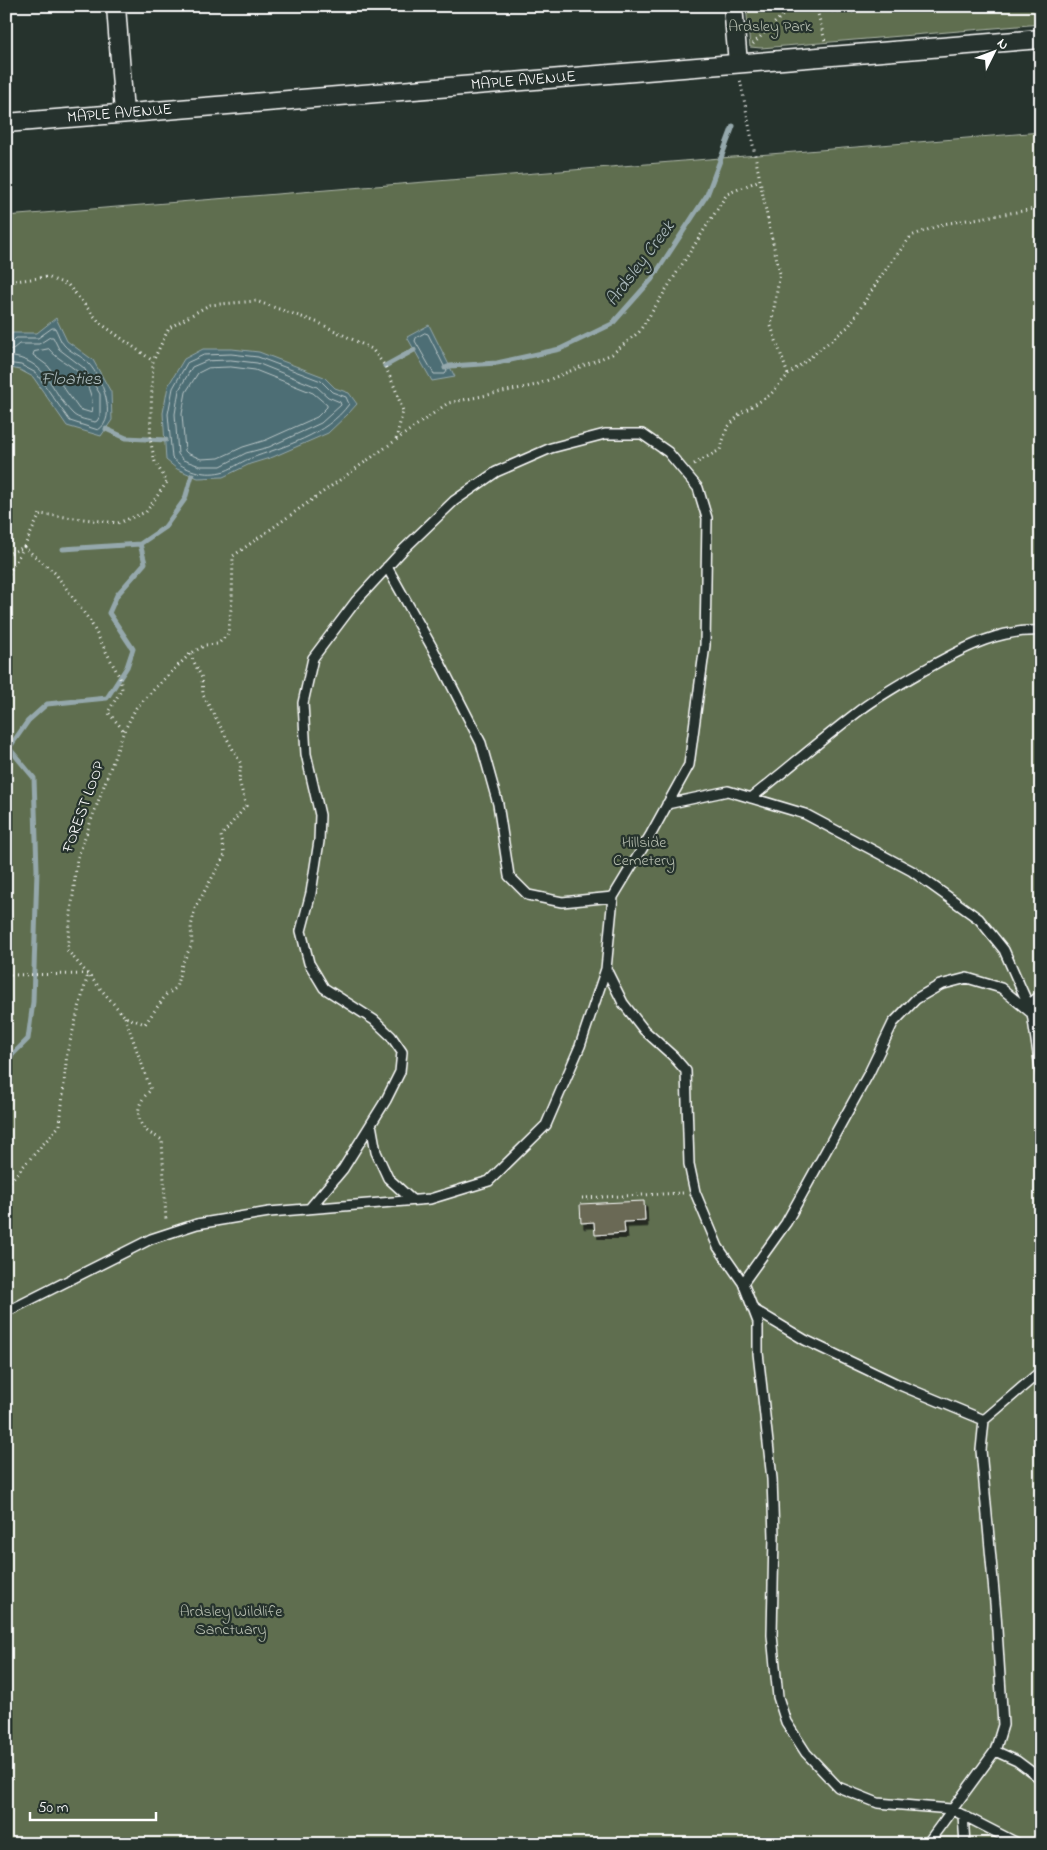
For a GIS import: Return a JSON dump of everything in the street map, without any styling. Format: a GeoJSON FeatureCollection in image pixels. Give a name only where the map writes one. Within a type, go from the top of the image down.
{"type":"FeatureCollection","features":[{"type":"Feature","properties":{"kind":"street"},"geometry":{"type":"LineString","coordinates":[[116,6],[124,113]]}},
{"type":"Feature","properties":{"kind":"street"},"geometry":{"type":"LineString","coordinates":[[733,6],[738,64]]}},
{"type":"Feature","properties":{"kind":"street","name":"MAPLE AVENUE"},"geometry":{"type":"LineString","coordinates":[[6,123],[1041,39]]}},
{"type":"Feature","properties":{"kind":"lane"},"geometry":{"type":"LineString","coordinates":[[6,1312],[151,1239],[206,1223],[269,1212],[430,1199],[489,1181],[546,1125],[580,1046],[606,969],[613,897],[688,765],[705,645],[707,518],[698,488],[668,452],[642,434],[605,434],[551,448],[496,472],[454,501],[387,567],[356,601],[313,658],[303,703],[306,754],[320,815],[319,841],[311,893],[301,931],[309,963],[324,988],[374,1020],[392,1036],[402,1052],[400,1072],[371,1124],[343,1169],[310,1208]]}},
{"type":"Feature","properties":{"kind":"lane"},"geometry":{"type":"LineString","coordinates":[[387,567],[433,649],[481,743],[498,804],[509,876],[528,894],[562,902],[613,897]]}},
{"type":"Feature","properties":{"kind":"lane"},"geometry":{"type":"LineString","coordinates":[[751,798],[856,712],[906,680],[951,655],[994,636],[1023,630],[1041,631]]}},
{"type":"Feature","properties":{"kind":"lane"},"geometry":{"type":"LineString","coordinates":[[667,804],[728,791],[805,814],[912,871],[979,920],[1004,950],[1030,1009],[1041,1074]]}},
{"type":"Feature","properties":{"kind":"lane"},"geometry":{"type":"LineString","coordinates":[[606,969],[628,1010],[644,1030],[674,1056],[686,1072],[689,1164],[695,1192],[718,1247],[743,1283],[758,1322],[758,1353],[772,1479],[774,1536],[772,1636],[778,1697],[786,1722],[806,1753],[838,1787],[878,1803],[951,1809],[1019,1844]]}},
{"type":"Feature","properties":{"kind":"lane"},"geometry":{"type":"LineString","coordinates":[[743,1283],[786,1223],[869,1073],[893,1023],[916,999],[940,985],[967,978],[1002,988],[1030,1009]]}},
{"type":"Feature","properties":{"kind":"lane"},"geometry":{"type":"LineString","coordinates":[[1030,1009],[1041,995]]}},
{"type":"Feature","properties":{"kind":"lane"},"geometry":{"type":"LineString","coordinates":[[371,1124],[376,1152],[388,1178],[412,1200]]}},
{"type":"Feature","properties":{"kind":"lane"},"geometry":{"type":"LineString","coordinates":[[753,1309],[814,1344],[895,1383],[984,1420]]}},
{"type":"Feature","properties":{"kind":"lane"},"geometry":{"type":"LineString","coordinates":[[927,1844],[995,1751],[1002,1725],[996,1614],[980,1450],[984,1420],[1041,1371]]}},
{"type":"Feature","properties":{"kind":"lane"},"geometry":{"type":"LineString","coordinates":[[995,1751],[1017,1761],[1041,1780]]}},
{"type":"Feature","properties":{"kind":"lane"},"geometry":{"type":"LineString","coordinates":[[963,1815],[965,1844]]}},
{"type":"Feature","properties":{"kind":"path"},"geometry":{"type":"LineString","coordinates":[[750,47],[792,6]]}},
{"type":"Feature","properties":{"kind":"path"},"geometry":{"type":"LineString","coordinates":[[814,6],[817,10],[826,43]]}},
{"type":"Feature","properties":{"kind":"path"},"geometry":{"type":"LineString","coordinates":[[817,10],[851,12],[886,6]]}},
{"type":"Feature","properties":{"kind":"path"},"geometry":{"type":"LineString","coordinates":[[738,64],[780,272],[772,326],[788,375]]}},
{"type":"Feature","properties":{"kind":"path"},"geometry":{"type":"LineString","coordinates":[[124,1017],[145,1024],[166,995],[176,988],[182,964],[192,944],[191,927],[196,908],[225,855],[222,836],[246,806],[239,780],[241,764],[203,695],[202,678],[190,654],[205,646],[218,644],[228,634],[232,601],[233,556],[448,403],[536,385],[612,354],[639,332],[727,194],[760,180]]}},
{"type":"Feature","properties":{"kind":"path"},"geometry":{"type":"LineString","coordinates":[[682,469],[720,450],[726,428],[741,413],[770,395],[788,375],[849,326],[881,276],[911,236],[943,224],[1041,208]]}},
{"type":"Feature","properties":{"kind":"path"},"geometry":{"type":"LineString","coordinates":[[6,285],[47,277],[68,285],[100,323],[153,361]]}},
{"type":"Feature","properties":{"kind":"path"},"geometry":{"type":"LineString","coordinates":[[6,578],[40,514],[118,522],[146,512],[167,482],[155,462],[150,439],[153,361],[169,328],[210,305],[256,301],[319,323],[372,349],[396,388],[403,411],[396,440]]}},
{"type":"Feature","properties":{"kind":"path"},"geometry":{"type":"LineString","coordinates":[[6,555],[24,547]]}},
{"type":"Feature","properties":{"kind":"path"},"geometry":{"type":"LineString","coordinates":[[24,547],[55,573],[90,621],[120,678],[122,689],[108,712],[124,731]]}},
{"type":"Feature","properties":{"kind":"path","name":"FOREST LOOP"},"geometry":{"type":"LineString","coordinates":[[167,1234],[162,1140],[147,1132],[140,1122],[138,1108],[142,1097],[151,1090],[124,1017],[67,950],[77,859],[124,731],[136,708],[190,654]]}},
{"type":"Feature","properties":{"kind":"path"},"geometry":{"type":"LineString","coordinates":[[6,975],[88,974],[67,1053],[60,1125],[6,1186]]}},
{"type":"Feature","properties":{"kind":"path"},"geometry":{"type":"LineString","coordinates":[[582,1198],[695,1192]]}},
{"type":"Feature","properties":{"kind":"green space","name":"Ardsley Park"},"geometry":{"type":"Polygon","coordinates":[[[746,6],[1041,6],[1041,24],[761,48],[750,47],[746,6]]]}},
{"type":"Feature","properties":{"kind":"green space"},"geometry":{"type":"Polygon","coordinates":[[[1041,132],[1041,1844],[6,1844],[6,216],[1041,132]]]}},
{"type":"Feature","properties":{"kind":"water","name":"Floaties"},"geometry":{"type":"Polygon","coordinates":[[[56,318],[67,341],[93,360],[111,392],[112,420],[101,436],[67,426],[33,377],[20,370],[6,367],[6,342],[12,333],[37,333],[56,318]]]}},
{"type":"Feature","properties":{"kind":"water"},"geometry":{"type":"Polygon","coordinates":[[[429,325],[455,377],[432,381],[407,337],[429,325]]]}},
{"type":"Feature","properties":{"kind":"water"},"geometry":{"type":"Polygon","coordinates":[[[203,349],[232,349],[259,352],[324,377],[335,388],[349,393],[357,404],[328,433],[273,457],[250,464],[223,477],[198,478],[177,469],[166,460],[163,413],[168,386],[184,359],[203,349]]]}},
{"type":"Feature","properties":{"kind":"building"},"geometry":{"type":"Polygon","coordinates":[[[644,1201],[645,1221],[624,1222],[625,1233],[595,1235],[594,1222],[581,1223],[580,1204],[644,1201]]]}},
{"type":"Feature","properties":{"kind":"waterway","name":"Ardsley Creek"},"geometry":{"type":"LineString","coordinates":[[445,368],[450,366],[497,363],[560,349],[612,324],[652,279],[707,195],[733,126]]}},
{"type":"Feature","properties":{"kind":"waterway"},"geometry":{"type":"LineString","coordinates":[[385,366],[414,350]]}},
{"type":"Feature","properties":{"kind":"waterway"},"geometry":{"type":"LineString","coordinates":[[106,429],[126,438],[166,440]]}},
{"type":"Feature","properties":{"kind":"waterway","name":"Ardsley Creek"},"geometry":{"type":"LineString","coordinates":[[6,1061],[28,1039],[33,1002],[37,870],[34,778],[9,748],[28,721],[47,704],[107,698],[127,667],[133,649],[109,613],[117,595],[145,563],[140,544],[165,527],[185,499],[192,475]]}},
{"type":"Feature","properties":{"kind":"waterway"},"geometry":{"type":"LineString","coordinates":[[63,549],[140,544]]}},
{"type":"Feature","properties":{"kind":"park label","name":"Hillside Cemetery"},"geometry":{"type":"Point","coordinates":[644,852]}},
{"type":"Feature","properties":{"kind":"park label","name":"Ardsley Wildlife Sanctuary"},"geometry":{"type":"Point","coordinates":[231,1621]}}]}
